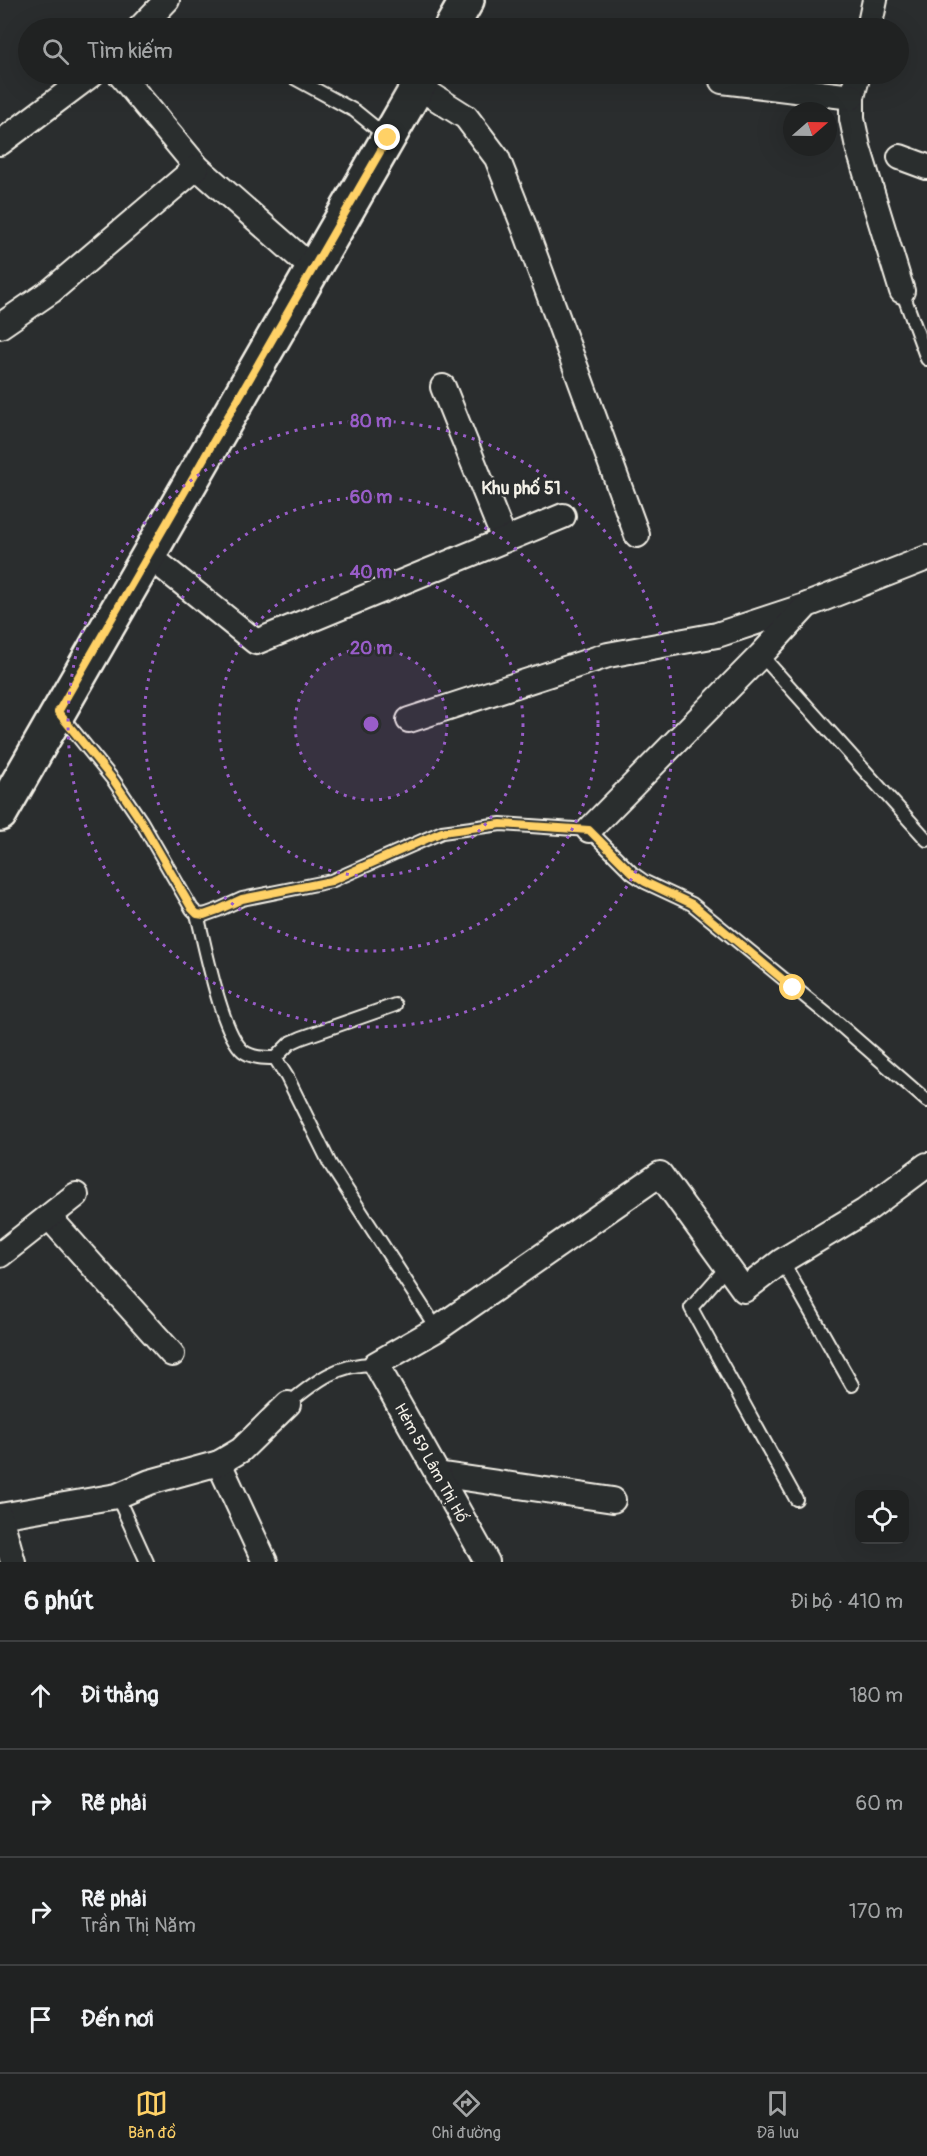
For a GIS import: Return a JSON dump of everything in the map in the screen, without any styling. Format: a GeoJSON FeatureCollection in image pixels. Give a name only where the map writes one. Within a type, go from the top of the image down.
{"type":"FeatureCollection","features":[{"type":"Feature","properties":{"kind":"street"},"geometry":{"type":"LineString","coordinates":[[150,18],[167,0]]}},
{"type":"Feature","properties":{"kind":"street"},"geometry":{"type":"LineString","coordinates":[[457,18],[467,0]]}},
{"type":"Feature","properties":{"kind":"street"},"geometry":{"type":"LineString","coordinates":[[871,18],[875,0]]}},
{"type":"Feature","properties":{"kind":"street"},"geometry":{"type":"LineString","coordinates":[[0,143],[79,84]]}},
{"type":"Feature","properties":{"kind":"street"},"geometry":{"type":"LineString","coordinates":[[128,84],[197,167],[313,269]]}},
{"type":"Feature","properties":{"kind":"street"},"geometry":{"type":"LineString","coordinates":[[0,814],[419,84]]}},
{"type":"Feature","properties":{"kind":"street"},"geometry":{"type":"LineString","coordinates":[[426,84],[466,117],[497,158],[637,535]]}},
{"type":"Feature","properties":{"kind":"street"},"geometry":{"type":"LineString","coordinates":[[746,84],[852,97]]}},
{"type":"Feature","properties":{"kind":"street"},"geometry":{"type":"LineString","coordinates":[[855,84],[852,97],[852,119],[858,147],[902,291]]}},
{"type":"Feature","properties":{"kind":"street"},"geometry":{"type":"LineString","coordinates":[[900,157],[927,168]]}},
{"type":"Feature","properties":{"kind":"street"},"geometry":{"type":"LineString","coordinates":[[0,326],[51,291],[197,167]]}},
{"type":"Feature","properties":{"kind":"street"},"geometry":{"type":"LineString","coordinates":[[443,387],[504,539]]}},
{"type":"Feature","properties":{"kind":"street"},"geometry":{"type":"LineString","coordinates":[[148,555],[256,642],[563,516]]}},
{"type":"Feature","properties":{"kind":"street"},"geometry":{"type":"LineString","coordinates":[[409,720],[608,655],[717,635],[807,605],[927,558]]}},
{"type":"Feature","properties":{"kind":"street"},"geometry":{"type":"LineString","coordinates":[[589,830],[807,605]]}},
{"type":"Feature","properties":{"kind":"street"},"geometry":{"type":"LineString","coordinates":[[376,1364],[437,1329],[660,1174],[744,1290],[782,1261],[865,1211],[927,1165]]}},
{"type":"Feature","properties":{"kind":"street"},"geometry":{"type":"LineString","coordinates":[[0,1255],[76,1195]]}},
{"type":"Feature","properties":{"kind":"street"},"geometry":{"type":"LineString","coordinates":[[49,1217],[172,1354]]}},
{"type":"Feature","properties":{"kind":"street","name":"Hẻm 59 Lâm Thị Hố"},"geometry":{"type":"LineString","coordinates":[[376,1364],[487,1562]]}},
{"type":"Feature","properties":{"kind":"street"},"geometry":{"type":"LineString","coordinates":[[13,1562],[0,1516],[117,1496],[150,1482],[219,1463],[241,1450],[288,1404]]}},
{"type":"Feature","properties":{"kind":"street"},"geometry":{"type":"LineString","coordinates":[[219,1463],[265,1562]]}},
{"type":"Feature","properties":{"kind":"street"},"geometry":{"type":"LineString","coordinates":[[437,1474],[613,1500]]}},
{"type":"Feature","properties":{"kind":"lane"},"geometry":{"type":"LineString","coordinates":[[305,84],[355,111],[388,138]]}},
{"type":"Feature","properties":{"kind":"lane"},"geometry":{"type":"LineString","coordinates":[[902,291],[927,359]]}},
{"type":"Feature","properties":{"kind":"lane"},"geometry":{"type":"LineString","coordinates":[[761,655],[927,840]]}},
{"type":"Feature","properties":{"kind":"lane"},"geometry":{"type":"LineString","coordinates":[[58,712],[114,781],[197,914],[225,1022],[235,1041],[245,1052],[257,1058],[274,1058],[301,1038],[395,1005]]}},
{"type":"Feature","properties":{"kind":"lane"},"geometry":{"type":"LineString","coordinates":[[197,914],[204,915],[242,899],[331,881],[442,832],[501,824],[589,830],[632,873],[645,882],[692,904],[840,1025],[927,1101]]}},
{"type":"Feature","properties":{"kind":"lane"},"geometry":{"type":"LineString","coordinates":[[274,1058],[287,1077],[330,1164],[437,1329]]}},
{"type":"Feature","properties":{"kind":"lane"},"geometry":{"type":"LineString","coordinates":[[782,1261],[852,1385]]}},
{"type":"Feature","properties":{"kind":"lane"},"geometry":{"type":"LineString","coordinates":[[727,1267],[691,1308],[796,1499]]}},
{"type":"Feature","properties":{"kind":"lane"},"geometry":{"type":"LineString","coordinates":[[288,1404],[313,1384],[341,1368],[358,1364],[376,1364]]}},
{"type":"Feature","properties":{"kind":"lane"},"geometry":{"type":"LineString","coordinates":[[117,1496],[147,1562]]}},
{"type":"Feature","properties":{"kind":"district","name":"Khu phố 51"},"geometry":{"type":"Point","coordinates":[521,488]}},
{"type":"Feature","properties":{"kind":"route"},"geometry":{"type":"LineString","coordinates":[[388,138],[58,712],[114,781],[197,914],[204,915],[242,899],[331,881],[442,832],[501,824],[589,830],[632,873],[645,882],[692,904],[793,988]]}}]}
